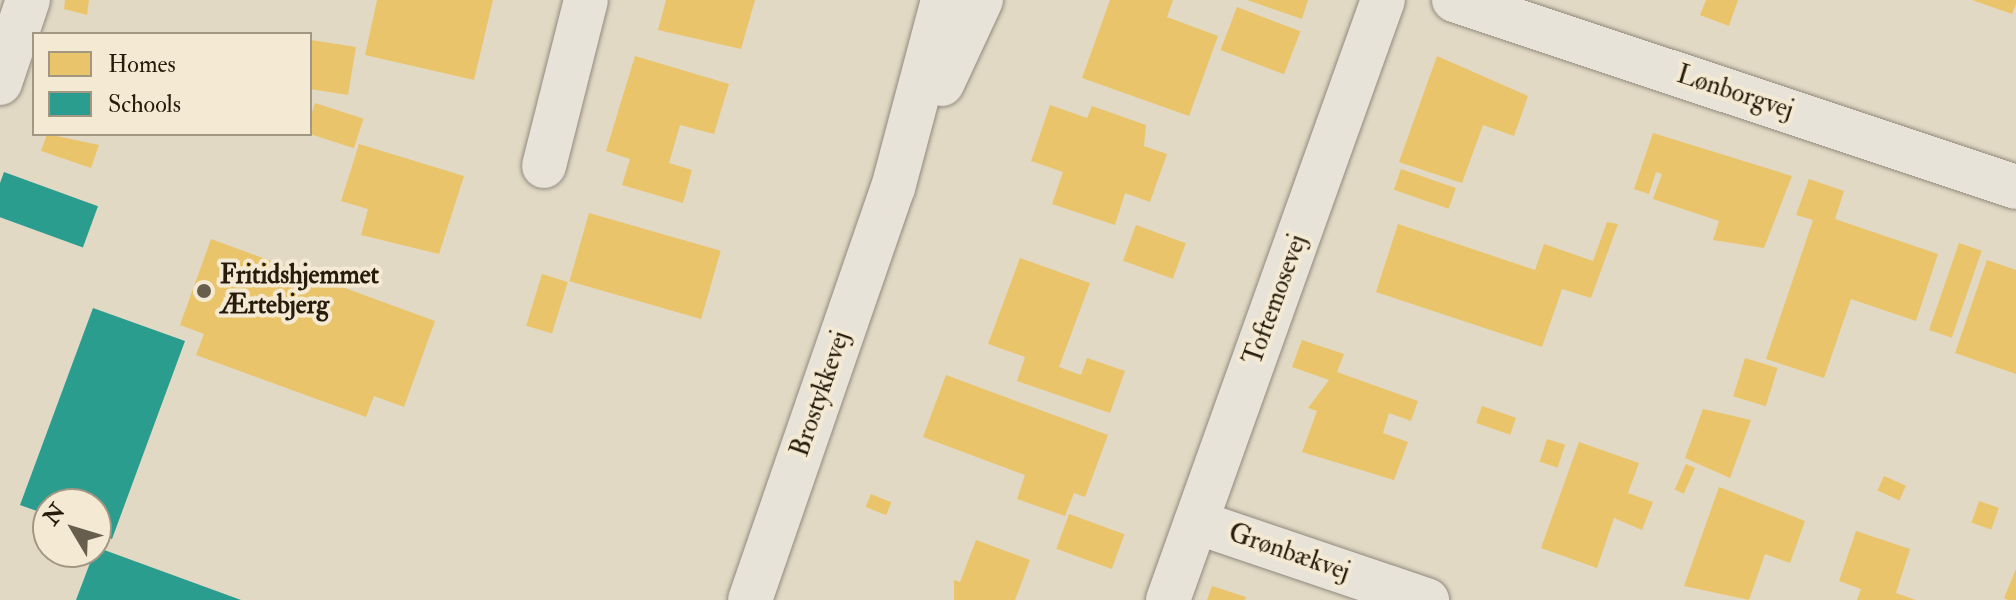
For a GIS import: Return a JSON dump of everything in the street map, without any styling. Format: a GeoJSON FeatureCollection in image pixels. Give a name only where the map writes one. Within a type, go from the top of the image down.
{"type":"FeatureCollection","features":[{"type":"Feature","properties":{"kind":"street"},"geometry":{"type":"LineString","coordinates":[[0,83],[28,0]]}},
{"type":"Feature","properties":{"kind":"street"},"geometry":{"type":"LineString","coordinates":[[544,166],[586,0]]}},
{"type":"Feature","properties":{"kind":"street","name":"Brostykkevej"},"geometry":{"type":"LineString","coordinates":[[750,600],[893,188],[943,0]]}},
{"type":"Feature","properties":{"kind":"street","name":"Brostykkevej"},"geometry":{"type":"LineString","coordinates":[[893,188],[981,0]]}},
{"type":"Feature","properties":{"kind":"street","name":"Toftemosevej"},"geometry":{"type":"LineString","coordinates":[[1168,600],[1383,0]]}},
{"type":"Feature","properties":{"kind":"street","name":"Lønborgvej"},"geometry":{"type":"LineString","coordinates":[[1454,0],[2016,187]]}},
{"type":"Feature","properties":{"kind":"street","name":"Grønbækvej"},"geometry":{"type":"LineString","coordinates":[[1196,522],[1427,600]]}},
{"type":"Feature","properties":{"kind":"building: Homes"},"geometry":{"type":"Polygon","coordinates":[[[65,0],[89,0],[87,15],[64,9],[65,0]]]}},
{"type":"Feature","properties":{"kind":"building: Homes"},"geometry":{"type":"Polygon","coordinates":[[[377,0],[493,0],[474,80],[365,55],[377,0]]]}},
{"type":"Feature","properties":{"kind":"building: Homes"},"geometry":{"type":"Polygon","coordinates":[[[666,0],[755,0],[741,49],[658,30],[666,0]]]}},
{"type":"Feature","properties":{"kind":"building: Homes"},"geometry":{"type":"Polygon","coordinates":[[[1110,0],[1173,0],[1167,17],[1218,36],[1189,116],[1082,78],[1110,0]]]}},
{"type":"Feature","properties":{"kind":"building: Homes"},"geometry":{"type":"Polygon","coordinates":[[[1247,0],[1308,0],[1302,19],[1247,0]]]}},
{"type":"Feature","properties":{"kind":"building: Homes"},"geometry":{"type":"Polygon","coordinates":[[[1706,0],[1738,0],[1729,26],[1700,15],[1706,0]]]}},
{"type":"Feature","properties":{"kind":"building: Homes"},"geometry":{"type":"Polygon","coordinates":[[[1972,0],[2016,0],[2016,4],[2012,14],[1972,0]]]}},
{"type":"Feature","properties":{"kind":"building: Homes"},"geometry":{"type":"Polygon","coordinates":[[[1237,7],[1300,31],[1284,74],[1221,50],[1237,7]]]}},
{"type":"Feature","properties":{"kind":"building: Homes"},"geometry":{"type":"Polygon","coordinates":[[[312,40],[356,47],[348,95],[312,89],[312,40]]]}},
{"type":"Feature","properties":{"kind":"building: Homes"},"geometry":{"type":"Polygon","coordinates":[[[635,56],[729,84],[714,134],[680,125],[669,163],[692,170],[683,203],[622,185],[630,159],[606,151],[635,56]]]}},
{"type":"Feature","properties":{"kind":"building: Homes"},"geometry":{"type":"Polygon","coordinates":[[[1437,56],[1528,96],[1514,136],[1483,125],[1462,183],[1399,162],[1437,56]]]}},
{"type":"Feature","properties":{"kind":"building: Homes"},"geometry":{"type":"Polygon","coordinates":[[[315,103],[364,119],[354,148],[312,135],[315,103]]]}},
{"type":"Feature","properties":{"kind":"building: Homes"},"geometry":{"type":"Polygon","coordinates":[[[1050,105],[1087,118],[1092,106],[1146,125],[1144,146],[1167,154],[1150,202],[1125,193],[1115,225],[1052,204],[1063,172],[1031,161],[1050,105]]]}},
{"type":"Feature","properties":{"kind":"building: Homes"},"geometry":{"type":"Polygon","coordinates":[[[1653,133],[1792,176],[1764,248],[1713,240],[1719,221],[1653,199],[1662,174],[1656,172],[1649,194],[1634,189],[1653,133]]]}},
{"type":"Feature","properties":{"kind":"building: Homes"},"geometry":{"type":"Polygon","coordinates":[[[46,136],[99,145],[91,168],[41,151],[46,136]]]}},
{"type":"Feature","properties":{"kind":"building: Homes"},"geometry":{"type":"Polygon","coordinates":[[[359,144],[464,176],[439,254],[361,235],[368,209],[341,201],[359,144]]]}},
{"type":"Feature","properties":{"kind":"building: Homes"},"geometry":{"type":"Polygon","coordinates":[[[1401,169],[1456,188],[1449,209],[1394,190],[1401,169]]]}},
{"type":"Feature","properties":{"kind":"building: Homes"},"geometry":{"type":"Polygon","coordinates":[[[1809,179],[1844,191],[1835,219],[1938,254],[1916,321],[1851,299],[1824,378],[1766,359],[1813,220],[1796,215],[1809,179]]]}},
{"type":"Feature","properties":{"kind":"building: Homes"},"geometry":{"type":"Polygon","coordinates":[[[589,213],[721,251],[701,319],[569,281],[589,213]]]}},
{"type":"Feature","properties":{"kind":"building: Homes"},"geometry":{"type":"Polygon","coordinates":[[[1607,222],[1618,224],[1591,298],[1562,289],[1542,347],[1376,292],[1398,224],[1535,270],[1544,244],[1593,261],[1607,222]]]}},
{"type":"Feature","properties":{"kind":"building: Homes"},"geometry":{"type":"Polygon","coordinates":[[[1136,225],[1186,243],[1173,279],[1123,261],[1136,225]]]}},
{"type":"Feature","properties":{"kind":"building: Homes"},"geometry":{"type":"Polygon","coordinates":[[[211,239],[435,321],[404,407],[374,396],[366,417],[196,355],[204,334],[180,325],[211,239]]]}},
{"type":"Feature","properties":{"kind":"building: Homes"},"geometry":{"type":"Polygon","coordinates":[[[1959,243],[1982,251],[1952,338],[1929,330],[1959,243]]]}},
{"type":"Feature","properties":{"kind":"building: Homes"},"geometry":{"type":"Polygon","coordinates":[[[1020,258],[1090,283],[1059,367],[1081,375],[1087,358],[1125,371],[1110,413],[1017,381],[1025,357],[988,344],[1020,258]]]}},
{"type":"Feature","properties":{"kind":"building: Homes"},"geometry":{"type":"Polygon","coordinates":[[[1987,260],[2016,270],[2016,374],[1955,353],[1987,260]]]}},
{"type":"Feature","properties":{"kind":"building: Homes"},"geometry":{"type":"Polygon","coordinates":[[[542,274],[568,282],[552,334],[526,326],[542,274]]]}},
{"type":"Feature","properties":{"kind":"building: Homes"},"geometry":{"type":"Polygon","coordinates":[[[1302,340],[1344,354],[1337,372],[1418,401],[1411,421],[1389,413],[1383,433],[1408,442],[1394,480],[1302,452],[1317,411],[1308,408],[1329,380],[1292,367],[1302,340]]]}},
{"type":"Feature","properties":{"kind":"building: Homes"},"geometry":{"type":"Polygon","coordinates":[[[1745,358],[1778,368],[1766,406],[1733,396],[1745,358]]]}},
{"type":"Feature","properties":{"kind":"building: Homes"},"geometry":{"type":"Polygon","coordinates":[[[946,375],[1108,435],[1085,497],[1074,493],[1065,516],[1017,499],[1025,475],[923,437],[946,375]]]}},
{"type":"Feature","properties":{"kind":"building: Homes"},"geometry":{"type":"Polygon","coordinates":[[[1482,406],[1516,418],[1510,435],[1476,423],[1482,406]]]}},
{"type":"Feature","properties":{"kind":"building: Homes"},"geometry":{"type":"Polygon","coordinates":[[[1703,409],[1751,420],[1730,478],[1685,458],[1703,409]]]}},
{"type":"Feature","properties":{"kind":"building: Homes"},"geometry":{"type":"Polygon","coordinates":[[[1547,439],[1565,445],[1558,468],[1540,462],[1547,439]]]}},
{"type":"Feature","properties":{"kind":"building: Homes"},"geometry":{"type":"Polygon","coordinates":[[[1579,442],[1639,463],[1628,493],[1653,502],[1642,530],[1614,518],[1597,568],[1541,548],[1579,442]]]}},
{"type":"Feature","properties":{"kind":"building: Homes"},"geometry":{"type":"Polygon","coordinates":[[[1686,464],[1695,468],[1684,494],[1675,490],[1686,464]]]}},
{"type":"Feature","properties":{"kind":"building: Homes"},"geometry":{"type":"Polygon","coordinates":[[[1884,476],[1906,486],[1899,500],[1877,491],[1884,476]]]}},
{"type":"Feature","properties":{"kind":"building: Homes"},"geometry":{"type":"Polygon","coordinates":[[[1719,487],[1805,521],[1790,563],[1765,554],[1749,600],[1684,586],[1719,487]]]}},
{"type":"Feature","properties":{"kind":"building: Homes"},"geometry":{"type":"Polygon","coordinates":[[[871,494],[891,502],[886,515],[866,507],[871,494]]]}},
{"type":"Feature","properties":{"kind":"building: Homes"},"geometry":{"type":"Polygon","coordinates":[[[1979,501],[1999,508],[1991,530],[1972,523],[1979,501]]]}},
{"type":"Feature","properties":{"kind":"building: Homes"},"geometry":{"type":"Polygon","coordinates":[[[1069,514],[1124,534],[1112,569],[1056,549],[1069,514]]]}},
{"type":"Feature","properties":{"kind":"building: Homes"},"geometry":{"type":"Polygon","coordinates":[[[1856,531],[1910,549],[1896,593],[1916,600],[1857,600],[1861,589],[1839,581],[1856,531]]]}},
{"type":"Feature","properties":{"kind":"building: Homes"},"geometry":{"type":"Polygon","coordinates":[[[976,540],[1030,560],[1015,600],[954,600],[954,580],[960,582],[976,540]]]}},
{"type":"Feature","properties":{"kind":"building: Homes"},"geometry":{"type":"Polygon","coordinates":[[[2016,569],[2016,600],[2008,600],[2004,598],[2016,569]]]}},
{"type":"Feature","properties":{"kind":"building: Homes"},"geometry":{"type":"Polygon","coordinates":[[[1212,586],[1246,597],[1245,600],[1207,600],[1212,586]]]}},
{"type":"Feature","properties":{"kind":"building: Schools"},"geometry":{"type":"Polygon","coordinates":[[[4,172],[98,206],[83,248],[0,217],[0,183],[4,172]]]}},
{"type":"Feature","properties":{"kind":"building: Schools"},"geometry":{"type":"Polygon","coordinates":[[[93,308],[185,341],[112,539],[112,488],[32,488],[32,509],[20,505],[93,308]]]}},
{"type":"Feature","properties":{"kind":"building: Schools"},"geometry":{"type":"Polygon","coordinates":[[[112,553],[241,600],[76,600],[88,568],[112,568],[112,553]]]}},
{"type":"Feature","properties":{"kind":"place","name":"Fritidshjemmet Ærtebjerg"},"geometry":{"type":"Point","coordinates":[204,291]}}]}
